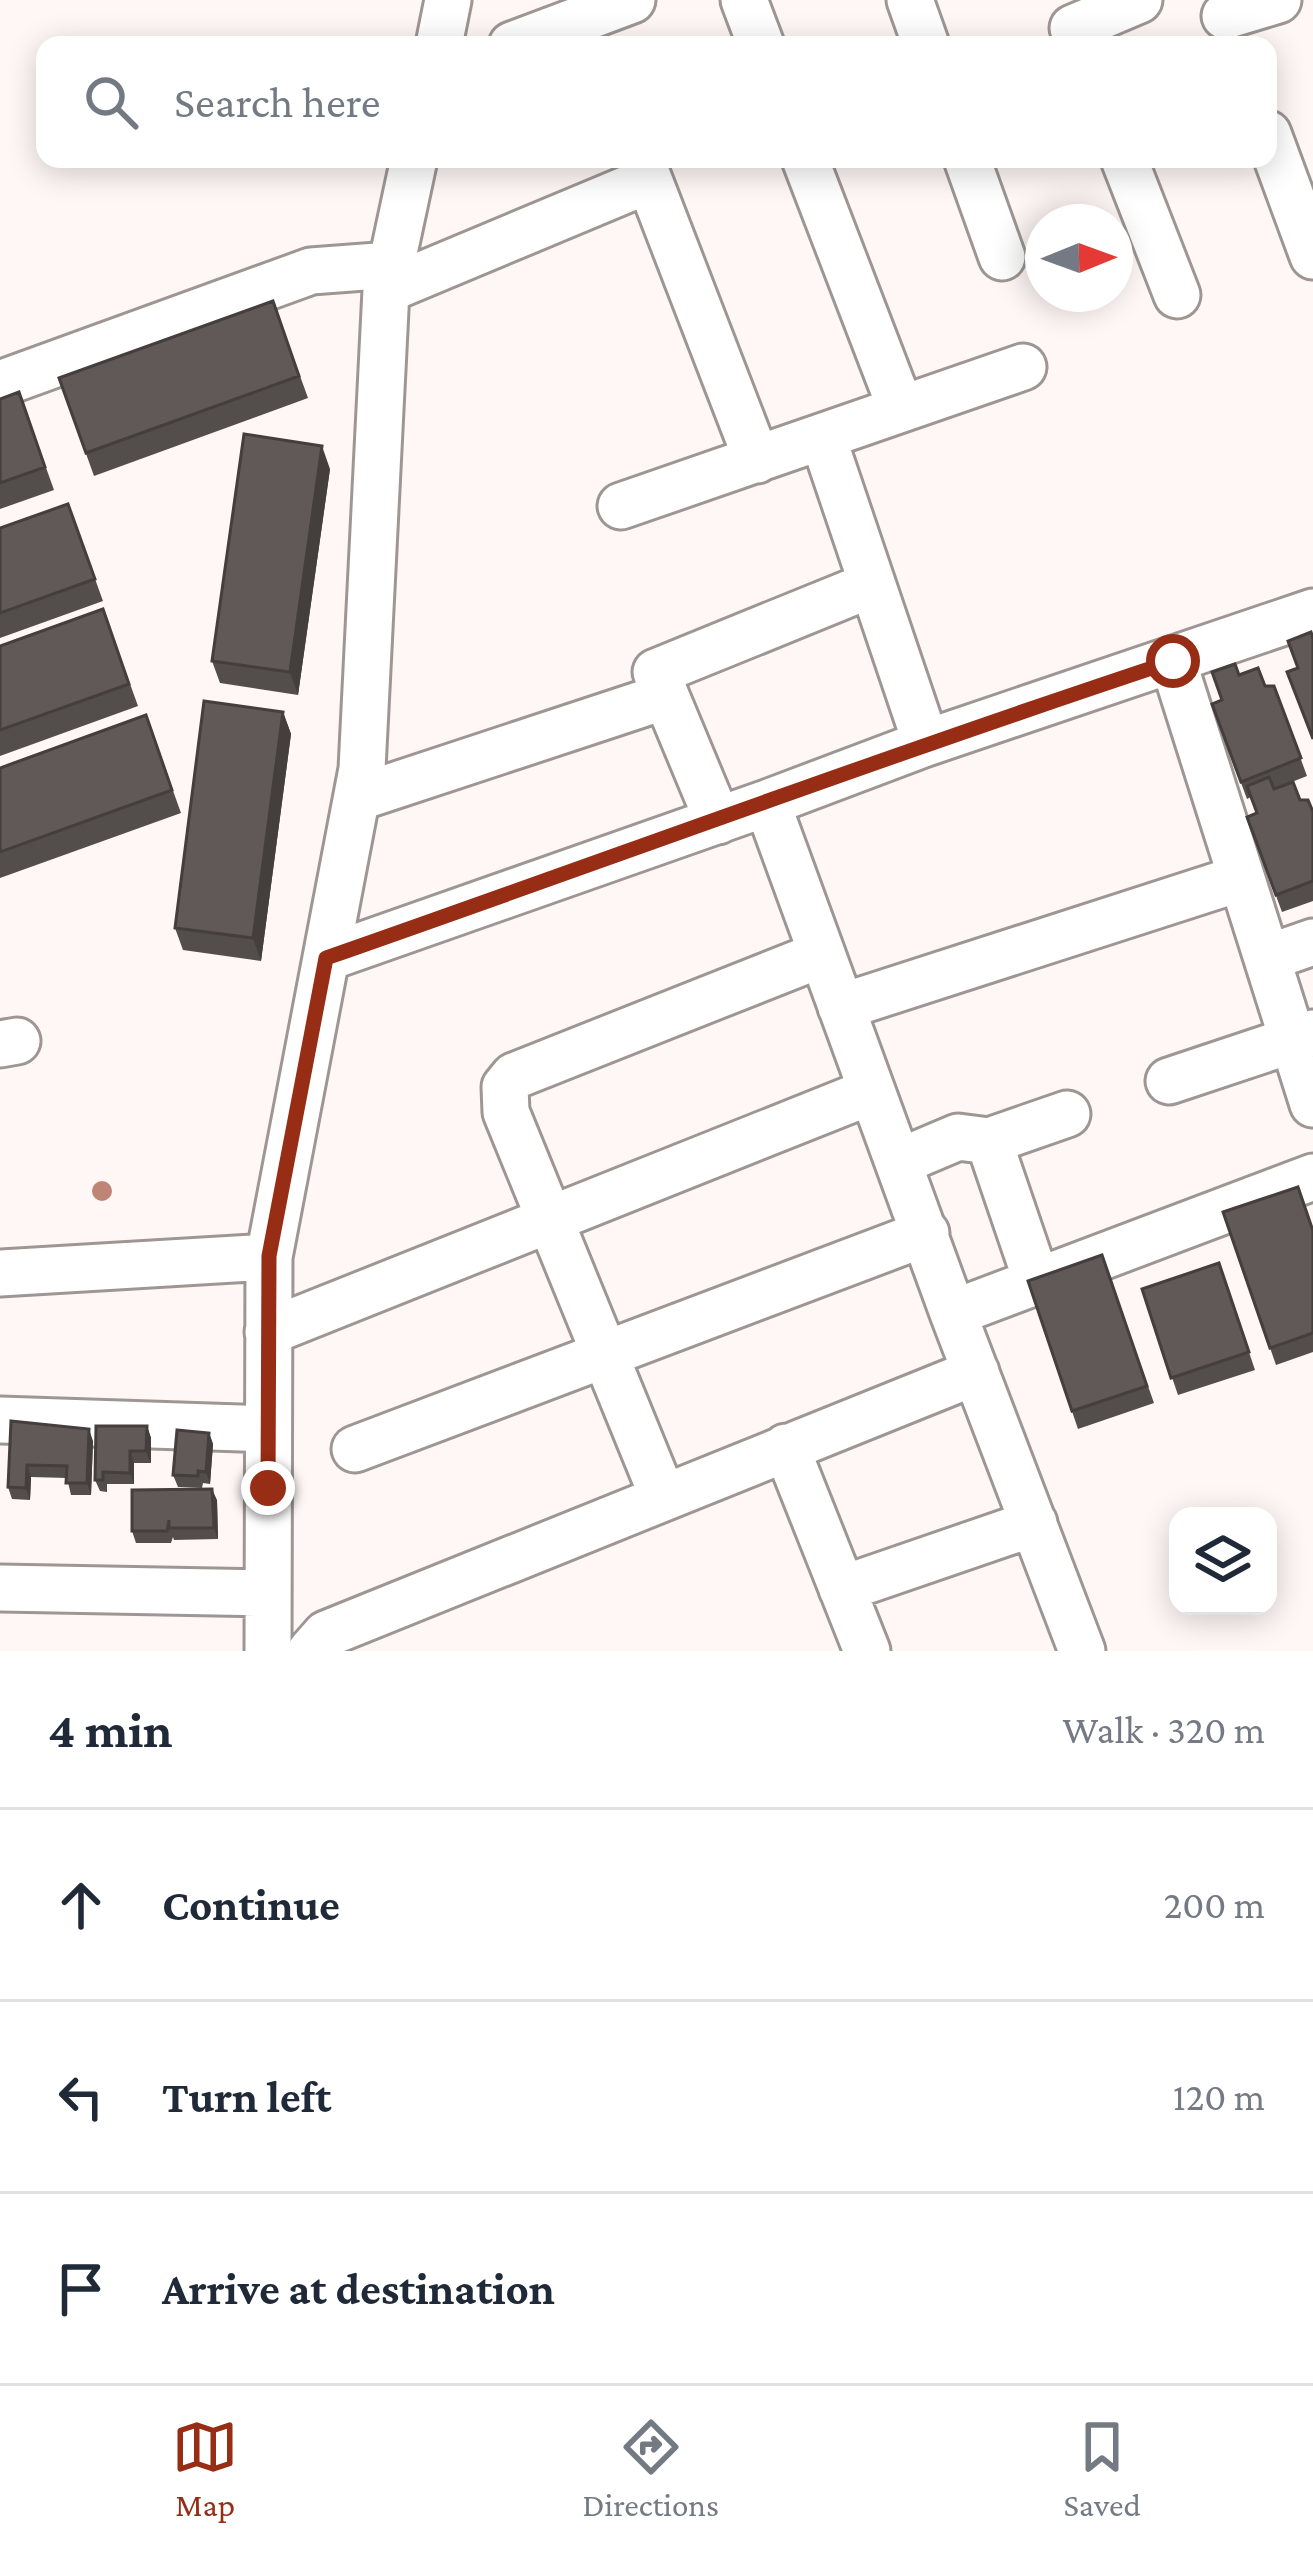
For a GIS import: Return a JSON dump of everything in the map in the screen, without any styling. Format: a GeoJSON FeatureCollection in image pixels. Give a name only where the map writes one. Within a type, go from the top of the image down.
{"type":"FeatureCollection","features":[{"type":"Feature","properties":{"kind":"street"},"geometry":{"type":"LineString","coordinates":[[441,36],[448,0]]}},
{"type":"Feature","properties":{"kind":"street"},"geometry":{"type":"LineString","coordinates":[[592,31],[632,0]]}},
{"type":"Feature","properties":{"kind":"street"},"geometry":{"type":"LineString","coordinates":[[744,0],[758,36]]}},
{"type":"Feature","properties":{"kind":"street"},"geometry":{"type":"LineString","coordinates":[[910,0],[923,36]]}},
{"type":"Feature","properties":{"kind":"street"},"geometry":{"type":"LineString","coordinates":[[1071,24],[1139,0]]}},
{"type":"Feature","properties":{"kind":"street"},"geometry":{"type":"LineString","coordinates":[[1226,20],[1278,0]]}},
{"type":"Feature","properties":{"kind":"street"},"geometry":{"type":"LineString","coordinates":[[1288,155],[1313,256]]}},
{"type":"Feature","properties":{"kind":"street"},"geometry":{"type":"LineString","coordinates":[[268,1651],[269,1256],[362,769],[389,277],[412,168]]}},
{"type":"Feature","properties":{"kind":"street"},"geometry":{"type":"LineString","coordinates":[[808,168],[901,409]]}},
{"type":"Feature","properties":{"kind":"street"},"geometry":{"type":"LineString","coordinates":[[970,168],[1002,256]]}},
{"type":"Feature","properties":{"kind":"street"},"geometry":{"type":"LineString","coordinates":[[1127,168],[1177,296]]}},
{"type":"Feature","properties":{"kind":"street"},"geometry":{"type":"LineString","coordinates":[[0,384],[311,272],[389,277],[645,170],[757,460]]}},
{"type":"Feature","properties":{"kind":"street"},"geometry":{"type":"LineString","coordinates":[[621,506],[1024,368]]}},
{"type":"Feature","properties":{"kind":"street"},"geometry":{"type":"LineString","coordinates":[[823,437],[926,742]]}},
{"type":"Feature","properties":{"kind":"street"},"geometry":{"type":"LineString","coordinates":[[718,820],[656,672],[870,585]]}},
{"type":"Feature","properties":{"kind":"street"},"geometry":{"type":"LineString","coordinates":[[326,958],[926,742],[1313,612]]}},
{"type":"Feature","properties":{"kind":"street"},"geometry":{"type":"LineString","coordinates":[[1173,661],[1267,958],[1303,1036],[1313,1104]]}},
{"type":"Feature","properties":{"kind":"street"},"geometry":{"type":"LineString","coordinates":[[357,798],[666,696]]}},
{"type":"Feature","properties":{"kind":"street"},"geometry":{"type":"LineString","coordinates":[[767,803],[1082,1651]]}},
{"type":"Feature","properties":{"kind":"street"},"geometry":{"type":"LineString","coordinates":[[842,1007],[1241,878]]}},
{"type":"Feature","properties":{"kind":"street"},"geometry":{"type":"LineString","coordinates":[[1267,958],[1313,942]]}},
{"type":"Feature","properties":{"kind":"street"},"geometry":{"type":"LineString","coordinates":[[663,1497],[506,1112],[505,1087],[514,1076],[822,954]]}},
{"type":"Feature","properties":{"kind":"street"},"geometry":{"type":"LineString","coordinates":[[1169,1082],[1303,1036]]}},
{"type":"Feature","properties":{"kind":"street"},"geometry":{"type":"LineString","coordinates":[[268,1332],[872,1091]]}},
{"type":"Feature","properties":{"kind":"street"},"geometry":{"type":"LineString","coordinates":[[899,1162],[958,1138],[989,1141],[1067,1114]]}},
{"type":"Feature","properties":{"kind":"street"},"geometry":{"type":"LineString","coordinates":[[989,1141],[1037,1282]]}},
{"type":"Feature","properties":{"kind":"street"},"geometry":{"type":"LineString","coordinates":[[953,1313],[1313,1177]]}},
{"type":"Feature","properties":{"kind":"street"},"geometry":{"type":"LineString","coordinates":[[355,1449],[926,1233]]}},
{"type":"Feature","properties":{"kind":"street"},"geometry":{"type":"LineString","coordinates":[[0,1273],[269,1256]]}},
{"type":"Feature","properties":{"kind":"street"},"geometry":{"type":"LineString","coordinates":[[311,1651],[326,1634],[976,1372]]}},
{"type":"Feature","properties":{"kind":"street"},"geometry":{"type":"LineString","coordinates":[[0,1420],[268,1429]]}},
{"type":"Feature","properties":{"kind":"street"},"geometry":{"type":"LineString","coordinates":[[786,1447],[867,1651]]}},
{"type":"Feature","properties":{"kind":"street"},"geometry":{"type":"LineString","coordinates":[[842,1589],[1034,1523]]}},
{"type":"Feature","properties":{"kind":"street"},"geometry":{"type":"LineString","coordinates":[[0,1588],[268,1593]]}},
{"type":"Feature","properties":{"kind":"building"},"geometry":{"type":"Polygon","coordinates":[[[273,301],[299,376],[86,453],[59,378],[273,301]]]}},
{"type":"Feature","properties":{"kind":"building"},"geometry":{"type":"Polygon","coordinates":[[[19,392],[45,467],[0,483],[0,399],[19,392]]]}},
{"type":"Feature","properties":{"kind":"building"},"geometry":{"type":"Polygon","coordinates":[[[244,434],[322,446],[290,672],[212,661],[244,434]]]}},
{"type":"Feature","properties":{"kind":"building"},"geometry":{"type":"Polygon","coordinates":[[[68,504],[95,579],[0,613],[0,528],[68,504]]]}},
{"type":"Feature","properties":{"kind":"building"},"geometry":{"type":"Polygon","coordinates":[[[103,609],[129,684],[0,730],[0,646],[103,609]]]}},
{"type":"Feature","properties":{"kind":"building"},"geometry":{"type":"Polygon","coordinates":[[[1311,632],[1313,739],[1287,672],[1298,668],[1288,641],[1311,632]]]}},
{"type":"Feature","properties":{"kind":"building"},"geometry":{"type":"Polygon","coordinates":[[[1235,664],[1239,675],[1258,668],[1265,686],[1274,686],[1301,758],[1241,782],[1212,704],[1222,700],[1212,672],[1235,664]]]}},
{"type":"Feature","properties":{"kind":"building"},"geometry":{"type":"Polygon","coordinates":[[[204,701],[283,712],[253,938],[175,928],[204,701]]]}},
{"type":"Feature","properties":{"kind":"building"},"geometry":{"type":"Polygon","coordinates":[[[146,715],[172,790],[0,852],[0,768],[146,715]]]}},
{"type":"Feature","properties":{"kind":"building"},"geometry":{"type":"Polygon","coordinates":[[[1269,777],[1274,789],[1293,782],[1300,800],[1308,800],[1313,812],[1313,881],[1276,895],[1247,817],[1257,813],[1247,786],[1269,777]]]}},
{"type":"Feature","properties":{"kind":"building"},"geometry":{"type":"Polygon","coordinates":[[[1298,1187],[1313,1231],[1313,1333],[1270,1348],[1223,1212],[1298,1187]]]}},
{"type":"Feature","properties":{"kind":"building"},"geometry":{"type":"Polygon","coordinates":[[[1102,1255],[1147,1386],[1072,1411],[1028,1281],[1102,1255]]]}},
{"type":"Feature","properties":{"kind":"building"},"geometry":{"type":"Polygon","coordinates":[[[1219,1263],[1249,1352],[1171,1378],[1142,1289],[1219,1263]]]}},
{"type":"Feature","properties":{"kind":"building"},"geometry":{"type":"Polygon","coordinates":[[[11,1421],[89,1429],[87,1483],[66,1483],[67,1466],[27,1465],[26,1488],[8,1487],[11,1421]]]}},
{"type":"Feature","properties":{"kind":"building"},"geometry":{"type":"Polygon","coordinates":[[[96,1426],[147,1426],[146,1451],[130,1451],[130,1473],[103,1472],[103,1480],[95,1480],[96,1426]]]}},
{"type":"Feature","properties":{"kind":"building"},"geometry":{"type":"Polygon","coordinates":[[[177,1430],[209,1433],[206,1472],[173,1475],[177,1430]]]}},
{"type":"Feature","properties":{"kind":"building"},"geometry":{"type":"Polygon","coordinates":[[[212,1489],[214,1528],[169,1528],[169,1520],[167,1531],[132,1531],[132,1490],[212,1489]]]}},
{"type":"Feature","properties":{"kind":"route"},"geometry":{"type":"LineString","coordinates":[[268,1488],[269,1256],[326,958],[926,742],[1173,661]]}}]}
